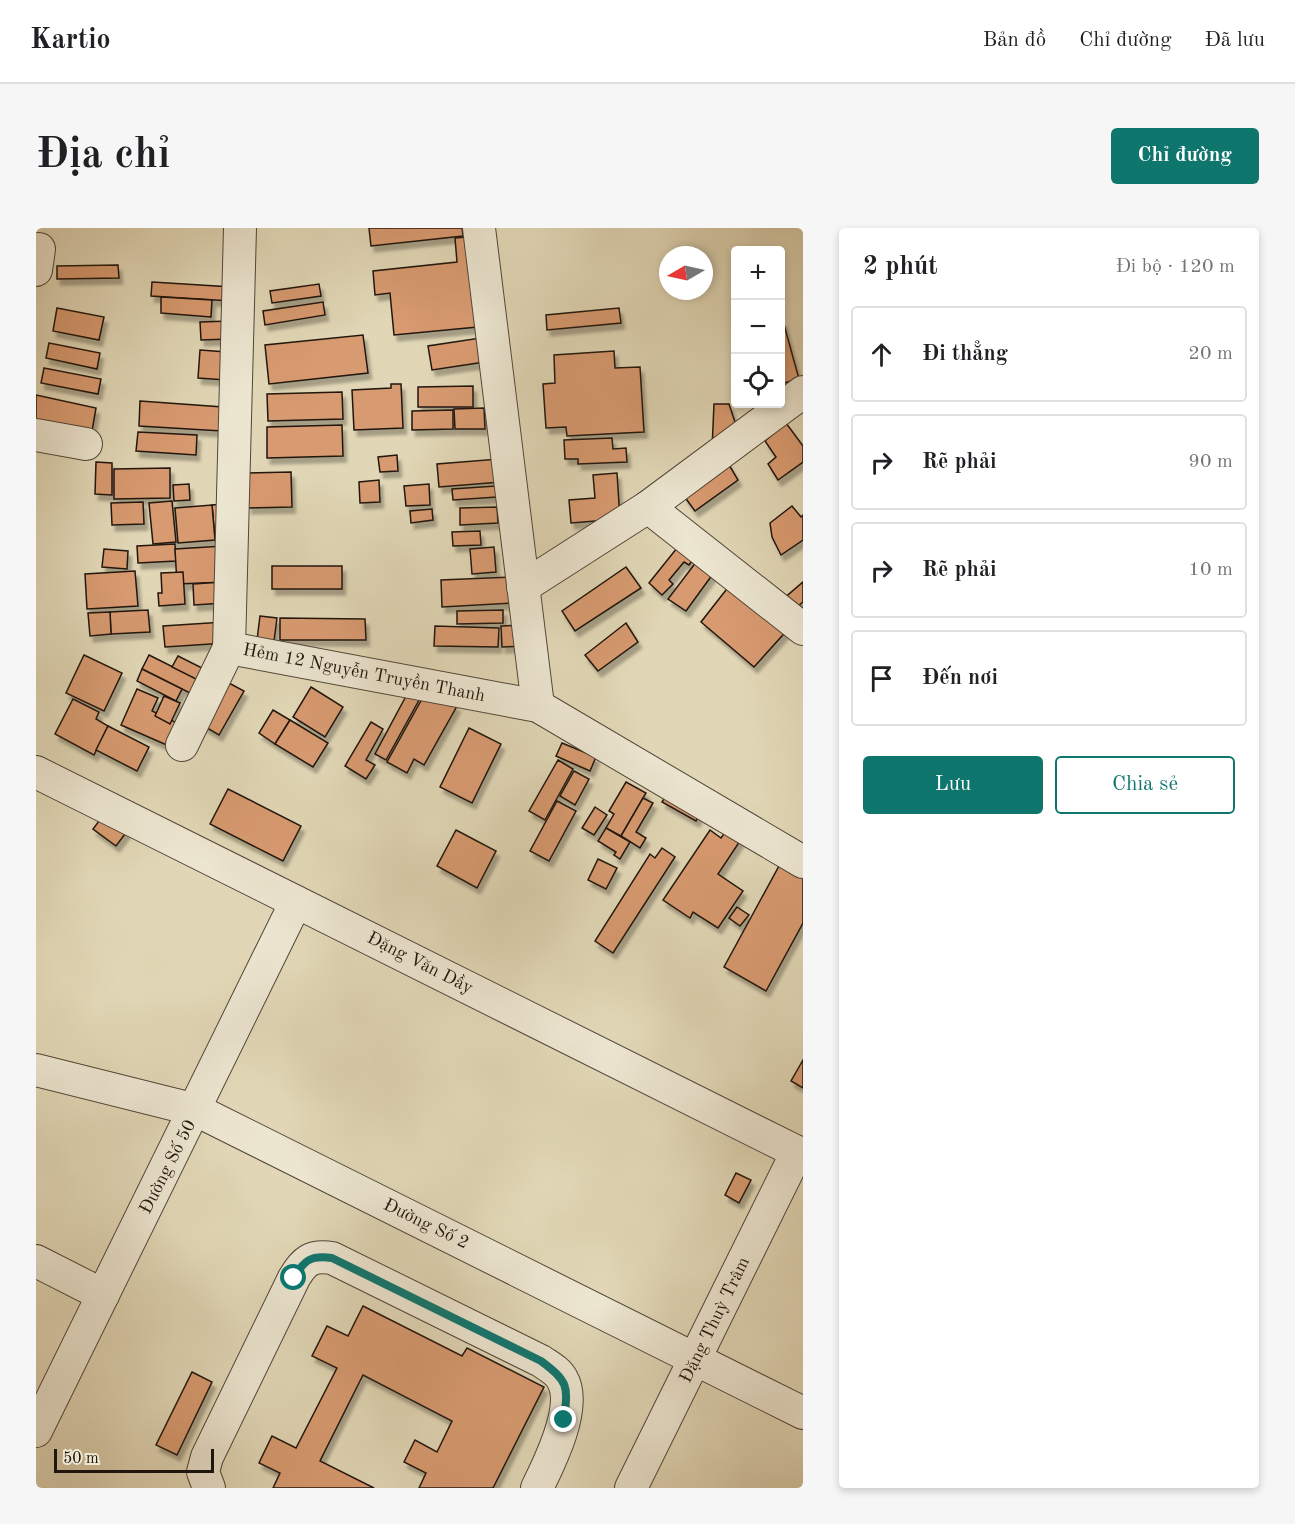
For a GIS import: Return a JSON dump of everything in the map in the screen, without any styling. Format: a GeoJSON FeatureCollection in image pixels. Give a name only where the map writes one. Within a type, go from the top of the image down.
{"type":"FeatureCollection","features":[{"type":"Feature","properties":{"kind":"street","name":"Hẻm 12 Nguyễn Truyền Thanh"},"geometry":{"type":"LineString","coordinates":[[240,228],[229,648],[538,706],[803,862]]}},
{"type":"Feature","properties":{"kind":"street"},"geometry":{"type":"LineString","coordinates":[[480,228],[538,706]]}},
{"type":"Feature","properties":{"kind":"street"},"geometry":{"type":"LineString","coordinates":[[524,587],[648,507],[803,392]]}},
{"type":"Feature","properties":{"kind":"street"},"geometry":{"type":"LineString","coordinates":[[36,435],[86,444]]}},
{"type":"Feature","properties":{"kind":"street"},"geometry":{"type":"LineString","coordinates":[[648,507],[803,629]]}},
{"type":"Feature","properties":{"kind":"street"},"geometry":{"type":"LineString","coordinates":[[182,745],[229,648]]}},
{"type":"Feature","properties":{"kind":"street","name":"Đặng Văn Dầy"},"geometry":{"type":"LineString","coordinates":[[36,772],[800,1154]]}},
{"type":"Feature","properties":{"kind":"street","name":"Đường Số 50"},"geometry":{"type":"LineString","coordinates":[[36,1431],[196,1110],[296,902]]}},
{"type":"Feature","properties":{"kind":"street","name":"Đường Số 2"},"geometry":{"type":"LineString","coordinates":[[36,1070],[196,1110],[697,1358],[803,1413]]}},
{"type":"Feature","properties":{"kind":"street","name":"Đặng Thuỳ Trâm"},"geometry":{"type":"LineString","coordinates":[[631,1488],[800,1154]]}},
{"type":"Feature","properties":{"kind":"street"},"geometry":{"type":"LineString","coordinates":[[209,1488],[203,1472],[207,1457],[294,1278],[304,1262],[317,1256],[332,1258],[541,1361],[561,1376],[567,1390],[564,1420],[553,1455],[537,1488]]}},
{"type":"Feature","properties":{"kind":"street"},"geometry":{"type":"LineString","coordinates":[[36,1261],[104,1295]]}},
{"type":"Feature","properties":{"kind":"building"},"geometry":{"type":"Polygon","coordinates":[[[369,228],[462,228],[463,236],[371,246],[369,228]]]}},
{"type":"Feature","properties":{"kind":"building"},"geometry":{"type":"Polygon","coordinates":[[[478,236],[488,326],[394,335],[390,293],[375,295],[373,271],[457,262],[455,238],[478,236]]]}},
{"type":"Feature","properties":{"kind":"building"},"geometry":{"type":"Polygon","coordinates":[[[118,265],[119,278],[57,279],[57,266],[118,265]]]}},
{"type":"Feature","properties":{"kind":"building"},"geometry":{"type":"Polygon","coordinates":[[[152,282],[232,287],[231,301],[151,296],[152,282]]]}},
{"type":"Feature","properties":{"kind":"building"},"geometry":{"type":"Polygon","coordinates":[[[319,284],[321,296],[272,303],[270,291],[319,284]]]}},
{"type":"Feature","properties":{"kind":"building"},"geometry":{"type":"Polygon","coordinates":[[[161,297],[212,300],[211,317],[161,313],[161,297]]]}},
{"type":"Feature","properties":{"kind":"building"},"geometry":{"type":"Polygon","coordinates":[[[323,302],[325,315],[265,325],[263,311],[323,302]]]}},
{"type":"Feature","properties":{"kind":"building"},"geometry":{"type":"Polygon","coordinates":[[[57,308],[104,317],[99,340],[53,331],[57,308]]]}},
{"type":"Feature","properties":{"kind":"building"},"geometry":{"type":"Polygon","coordinates":[[[619,308],[621,323],[547,330],[546,315],[619,308]]]}},
{"type":"Feature","properties":{"kind":"building"},"geometry":{"type":"Polygon","coordinates":[[[229,321],[230,339],[201,340],[200,322],[229,321]]]}},
{"type":"Feature","properties":{"kind":"building"},"geometry":{"type":"Polygon","coordinates":[[[785,328],[799,379],[785,383],[785,328]]]}},
{"type":"Feature","properties":{"kind":"building"},"geometry":{"type":"Polygon","coordinates":[[[363,335],[368,373],[269,384],[265,345],[363,335]]]}},
{"type":"Feature","properties":{"kind":"building"},"geometry":{"type":"Polygon","coordinates":[[[487,337],[491,361],[432,370],[428,346],[487,337]]]}},
{"type":"Feature","properties":{"kind":"building"},"geometry":{"type":"Polygon","coordinates":[[[49,343],[100,353],[97,369],[46,358],[49,343]]]}},
{"type":"Feature","properties":{"kind":"building"},"geometry":{"type":"Polygon","coordinates":[[[200,350],[227,352],[226,380],[198,378],[200,350]]]}},
{"type":"Feature","properties":{"kind":"building"},"geometry":{"type":"Polygon","coordinates":[[[614,351],[615,368],[640,367],[644,432],[567,436],[566,427],[546,428],[543,384],[555,383],[554,355],[614,351]]]}},
{"type":"Feature","properties":{"kind":"building"},"geometry":{"type":"Polygon","coordinates":[[[44,368],[101,379],[98,394],[41,383],[44,368]]]}},
{"type":"Feature","properties":{"kind":"building"},"geometry":{"type":"Polygon","coordinates":[[[391,384],[401,384],[403,428],[354,430],[352,390],[391,388],[391,384]]]}},
{"type":"Feature","properties":{"kind":"building"},"geometry":{"type":"Polygon","coordinates":[[[473,386],[473,407],[418,407],[418,387],[473,386]]]}},
{"type":"Feature","properties":{"kind":"building"},"geometry":{"type":"Polygon","coordinates":[[[342,392],[343,419],[268,421],[267,394],[342,392]]]}},
{"type":"Feature","properties":{"kind":"building"},"geometry":{"type":"Polygon","coordinates":[[[36,395],[96,408],[92,431],[36,420],[36,395]]]}},
{"type":"Feature","properties":{"kind":"building"},"geometry":{"type":"Polygon","coordinates":[[[140,401],[223,407],[222,431],[139,426],[140,401]]]}},
{"type":"Feature","properties":{"kind":"building"},"geometry":{"type":"Polygon","coordinates":[[[714,404],[729,404],[738,431],[712,449],[714,404]]]}},
{"type":"Feature","properties":{"kind":"building"},"geometry":{"type":"Polygon","coordinates":[[[484,408],[485,429],[455,429],[454,409],[484,408]]]}},
{"type":"Feature","properties":{"kind":"building"},"geometry":{"type":"Polygon","coordinates":[[[453,410],[453,429],[412,430],[412,411],[453,410]]]}},
{"type":"Feature","properties":{"kind":"building"},"geometry":{"type":"Polygon","coordinates":[[[786,423],[803,446],[803,462],[778,480],[768,464],[776,457],[765,441],[786,423]]]}},
{"type":"Feature","properties":{"kind":"building"},"geometry":{"type":"Polygon","coordinates":[[[342,425],[343,456],[267,458],[267,427],[342,425]]]}},
{"type":"Feature","properties":{"kind":"building"},"geometry":{"type":"Polygon","coordinates":[[[138,432],[197,435],[196,455],[136,451],[138,432]]]}},
{"type":"Feature","properties":{"kind":"building"},"geometry":{"type":"Polygon","coordinates":[[[612,438],[613,449],[626,448],[627,462],[578,464],[578,459],[565,459],[564,440],[612,438]]]}},
{"type":"Feature","properties":{"kind":"building"},"geometry":{"type":"Polygon","coordinates":[[[397,455],[398,471],[380,472],[378,457],[397,455]]]}},
{"type":"Feature","properties":{"kind":"building"},"geometry":{"type":"Polygon","coordinates":[[[725,458],[738,480],[695,511],[684,496],[725,458]]]}},
{"type":"Feature","properties":{"kind":"building"},"geometry":{"type":"Polygon","coordinates":[[[499,459],[501,482],[439,487],[437,464],[499,459]]]}},
{"type":"Feature","properties":{"kind":"building"},"geometry":{"type":"Polygon","coordinates":[[[96,462],[112,463],[112,495],[95,494],[96,462]]]}},
{"type":"Feature","properties":{"kind":"building"},"geometry":{"type":"Polygon","coordinates":[[[170,468],[170,498],[114,499],[114,469],[170,468]]]}},
{"type":"Feature","properties":{"kind":"building"},"geometry":{"type":"Polygon","coordinates":[[[291,472],[292,507],[248,508],[247,473],[291,472]]]}},
{"type":"Feature","properties":{"kind":"building"},"geometry":{"type":"Polygon","coordinates":[[[617,473],[620,519],[571,523],[569,500],[595,498],[593,475],[617,473]]]}},
{"type":"Feature","properties":{"kind":"building"},"geometry":{"type":"Polygon","coordinates":[[[379,480],[380,502],[360,503],[359,482],[379,480]]]}},
{"type":"Feature","properties":{"kind":"building"},"geometry":{"type":"Polygon","coordinates":[[[189,484],[190,500],[174,501],[173,485],[189,484]]]}},
{"type":"Feature","properties":{"kind":"building"},"geometry":{"type":"Polygon","coordinates":[[[429,484],[430,505],[406,506],[404,486],[429,484]]]}},
{"type":"Feature","properties":{"kind":"building"},"geometry":{"type":"Polygon","coordinates":[[[496,486],[497,497],[453,500],[452,489],[496,486]]]}},
{"type":"Feature","properties":{"kind":"building"},"geometry":{"type":"Polygon","coordinates":[[[172,501],[176,542],[153,544],[149,503],[172,501]]]}},
{"type":"Feature","properties":{"kind":"building"},"geometry":{"type":"Polygon","coordinates":[[[143,502],[144,524],[112,525],[111,503],[143,502]]]}},
{"type":"Feature","properties":{"kind":"building"},"geometry":{"type":"Polygon","coordinates":[[[226,504],[229,538],[215,540],[212,505],[226,504]]]}},
{"type":"Feature","properties":{"kind":"building"},"geometry":{"type":"Polygon","coordinates":[[[212,505],[215,540],[178,543],[175,508],[212,505]]]}},
{"type":"Feature","properties":{"kind":"building"},"geometry":{"type":"Polygon","coordinates":[[[792,506],[801,517],[803,515],[803,540],[781,555],[772,537],[770,523],[792,506]]]}},
{"type":"Feature","properties":{"kind":"building"},"geometry":{"type":"Polygon","coordinates":[[[497,507],[498,523],[460,525],[460,508],[497,507]]]}},
{"type":"Feature","properties":{"kind":"building"},"geometry":{"type":"Polygon","coordinates":[[[432,509],[433,520],[411,523],[410,511],[432,509]]]}},
{"type":"Feature","properties":{"kind":"building"},"geometry":{"type":"Polygon","coordinates":[[[480,531],[481,545],[453,546],[452,532],[480,531]]]}},
{"type":"Feature","properties":{"kind":"building"},"geometry":{"type":"Polygon","coordinates":[[[685,538],[700,550],[689,565],[684,562],[669,580],[673,584],[662,595],[649,583],[685,538]]]}},
{"type":"Feature","properties":{"kind":"building"},"geometry":{"type":"Polygon","coordinates":[[[175,544],[176,561],[138,563],[137,546],[175,544]]]}},
{"type":"Feature","properties":{"kind":"building"},"geometry":{"type":"Polygon","coordinates":[[[224,546],[226,582],[177,584],[175,549],[224,546]]]}},
{"type":"Feature","properties":{"kind":"building"},"geometry":{"type":"Polygon","coordinates":[[[494,547],[496,572],[472,574],[470,549],[494,547]]]}},
{"type":"Feature","properties":{"kind":"building"},"geometry":{"type":"Polygon","coordinates":[[[104,549],[128,551],[127,569],[102,567],[104,549]]]}},
{"type":"Feature","properties":{"kind":"building"},"geometry":{"type":"Polygon","coordinates":[[[703,553],[718,567],[686,611],[668,599],[703,553]]]}},
{"type":"Feature","properties":{"kind":"building"},"geometry":{"type":"Polygon","coordinates":[[[272,566],[342,566],[342,589],[272,589],[272,566]]]}},
{"type":"Feature","properties":{"kind":"building"},"geometry":{"type":"Polygon","coordinates":[[[626,567],[641,588],[575,631],[562,611],[626,567]]]}},
{"type":"Feature","properties":{"kind":"building"},"geometry":{"type":"Polygon","coordinates":[[[135,571],[138,606],[87,609],[85,574],[135,571]]]}},
{"type":"Feature","properties":{"kind":"building"},"geometry":{"type":"Polygon","coordinates":[[[183,572],[185,604],[159,606],[158,593],[162,593],[161,573],[183,572]]]}},
{"type":"Feature","properties":{"kind":"building"},"geometry":{"type":"Polygon","coordinates":[[[512,577],[514,603],[442,607],[441,580],[512,577]]]}},
{"type":"Feature","properties":{"kind":"building"},"geometry":{"type":"Polygon","coordinates":[[[733,581],[790,627],[754,667],[701,622],[733,581]]]}},
{"type":"Feature","properties":{"kind":"building"},"geometry":{"type":"Polygon","coordinates":[[[223,582],[224,603],[194,605],[193,584],[223,582]]]}},
{"type":"Feature","properties":{"kind":"building"},"geometry":{"type":"Polygon","coordinates":[[[803,582],[803,602],[789,613],[782,600],[803,582]]]}},
{"type":"Feature","properties":{"kind":"building"},"geometry":{"type":"Polygon","coordinates":[[[148,610],[150,632],[111,634],[110,612],[148,610]]]}},
{"type":"Feature","properties":{"kind":"building"},"geometry":{"type":"Polygon","coordinates":[[[503,610],[503,623],[457,624],[457,611],[503,610]]]}},
{"type":"Feature","properties":{"kind":"building"},"geometry":{"type":"Polygon","coordinates":[[[110,612],[111,634],[90,636],[88,613],[110,612]]]}},
{"type":"Feature","properties":{"kind":"building"},"geometry":{"type":"Polygon","coordinates":[[[260,616],[277,618],[274,641],[257,640],[260,616]]]}},
{"type":"Feature","properties":{"kind":"building"},"geometry":{"type":"Polygon","coordinates":[[[280,618],[365,619],[366,640],[280,640],[280,618]]]}},
{"type":"Feature","properties":{"kind":"building"},"geometry":{"type":"Polygon","coordinates":[[[224,622],[226,643],[165,647],[163,626],[224,622]]]}},
{"type":"Feature","properties":{"kind":"building"},"geometry":{"type":"Polygon","coordinates":[[[626,623],[638,642],[598,671],[585,655],[626,623]]]}},
{"type":"Feature","properties":{"kind":"building"},"geometry":{"type":"Polygon","coordinates":[[[524,625],[525,646],[502,647],[501,626],[524,625]]]}},
{"type":"Feature","properties":{"kind":"building"},"geometry":{"type":"Polygon","coordinates":[[[435,626],[499,628],[498,647],[434,646],[435,626]]]}},
{"type":"Feature","properties":{"kind":"building"},"geometry":{"type":"Polygon","coordinates":[[[84,655],[122,673],[104,711],[66,693],[84,655]]]}},
{"type":"Feature","properties":{"kind":"building"},"geometry":{"type":"Polygon","coordinates":[[[149,655],[197,679],[190,693],[142,669],[149,655]]]}},
{"type":"Feature","properties":{"kind":"building"},"geometry":{"type":"Polygon","coordinates":[[[178,656],[214,674],[208,685],[172,667],[178,656]]]}},
{"type":"Feature","properties":{"kind":"building"},"geometry":{"type":"Polygon","coordinates":[[[142,669],[182,689],[176,701],[137,681],[142,669]]]}},
{"type":"Feature","properties":{"kind":"building"},"geometry":{"type":"Polygon","coordinates":[[[227,682],[244,691],[219,735],[202,725],[227,682]]]}},
{"type":"Feature","properties":{"kind":"building"},"geometry":{"type":"Polygon","coordinates":[[[412,685],[424,691],[386,760],[375,754],[412,685]]]}},
{"type":"Feature","properties":{"kind":"building"},"geometry":{"type":"Polygon","coordinates":[[[311,687],[343,707],[325,737],[293,717],[311,687]]]}},
{"type":"Feature","properties":{"kind":"building"},"geometry":{"type":"Polygon","coordinates":[[[137,689],[158,698],[152,711],[179,724],[169,746],[121,725],[137,689]]]}},
{"type":"Feature","properties":{"kind":"building"},"geometry":{"type":"Polygon","coordinates":[[[427,690],[457,706],[424,765],[414,759],[407,773],[387,762],[427,690]]]}},
{"type":"Feature","properties":{"kind":"building"},"geometry":{"type":"Polygon","coordinates":[[[164,696],[180,703],[170,724],[155,716],[164,696]]]}},
{"type":"Feature","properties":{"kind":"building"},"geometry":{"type":"Polygon","coordinates":[[[73,699],[99,712],[96,719],[108,726],[94,755],[55,734],[73,699]]]}},
{"type":"Feature","properties":{"kind":"building"},"geometry":{"type":"Polygon","coordinates":[[[273,710],[290,720],[275,744],[259,733],[273,710]]]}},
{"type":"Feature","properties":{"kind":"building"},"geometry":{"type":"Polygon","coordinates":[[[290,720],[328,743],[313,767],[275,744],[290,720]]]}},
{"type":"Feature","properties":{"kind":"building"},"geometry":{"type":"Polygon","coordinates":[[[371,722],[383,729],[366,760],[375,765],[366,779],[345,766],[371,722]]]}},
{"type":"Feature","properties":{"kind":"building"},"geometry":{"type":"Polygon","coordinates":[[[108,726],[149,747],[137,771],[96,750],[108,726]]]}},
{"type":"Feature","properties":{"kind":"building"},"geometry":{"type":"Polygon","coordinates":[[[469,728],[501,744],[472,803],[440,787],[469,728]]]}},
{"type":"Feature","properties":{"kind":"building"},"geometry":{"type":"Polygon","coordinates":[[[562,743],[596,757],[590,771],[556,756],[562,743]]]}},
{"type":"Feature","properties":{"kind":"building"},"geometry":{"type":"Polygon","coordinates":[[[558,760],[573,769],[545,820],[529,811],[558,760]]]}},
{"type":"Feature","properties":{"kind":"building"},"geometry":{"type":"Polygon","coordinates":[[[574,771],[589,779],[575,805],[560,796],[574,771]]]}},
{"type":"Feature","properties":{"kind":"building"},"geometry":{"type":"Polygon","coordinates":[[[626,782],[646,793],[621,836],[606,828],[614,814],[609,811],[626,782]]]}},
{"type":"Feature","properties":{"kind":"building"},"geometry":{"type":"Polygon","coordinates":[[[228,789],[301,826],[283,861],[210,824],[228,789]]]}},
{"type":"Feature","properties":{"kind":"building"},"geometry":{"type":"Polygon","coordinates":[[[669,791],[702,810],[696,821],[662,802],[669,791]]]}},
{"type":"Feature","properties":{"kind":"building"},"geometry":{"type":"Polygon","coordinates":[[[643,798],[653,803],[636,832],[646,838],[640,848],[621,836],[643,798]]]}},
{"type":"Feature","properties":{"kind":"building"},"geometry":{"type":"Polygon","coordinates":[[[557,801],[576,811],[549,861],[530,851],[557,801]]]}},
{"type":"Feature","properties":{"kind":"building"},"geometry":{"type":"Polygon","coordinates":[[[595,807],[607,815],[594,835],[582,828],[595,807]]]}},
{"type":"Feature","properties":{"kind":"building"},"geometry":{"type":"Polygon","coordinates":[[[105,813],[128,830],[116,846],[93,829],[105,813]]]}},
{"type":"Feature","properties":{"kind":"building"},"geometry":{"type":"Polygon","coordinates":[[[606,828],[630,842],[620,859],[614,855],[616,852],[598,841],[606,828]]]}},
{"type":"Feature","properties":{"kind":"building"},"geometry":{"type":"Polygon","coordinates":[[[728,828],[742,838],[718,874],[743,891],[718,928],[693,912],[690,918],[663,900],[710,830],[721,838],[728,828]]]}},
{"type":"Feature","properties":{"kind":"building"},"geometry":{"type":"Polygon","coordinates":[[[456,830],[496,851],[477,888],[437,866],[456,830]]]}},
{"type":"Feature","properties":{"kind":"building"},"geometry":{"type":"Polygon","coordinates":[[[662,848],[675,857],[613,953],[595,941],[650,854],[655,858],[662,848]]]}},
{"type":"Feature","properties":{"kind":"building"},"geometry":{"type":"Polygon","coordinates":[[[785,855],[803,865],[803,923],[766,991],[724,967],[785,855]]]}},
{"type":"Feature","properties":{"kind":"building"},"geometry":{"type":"Polygon","coordinates":[[[598,859],[617,868],[606,889],[588,880],[598,859]]]}},
{"type":"Feature","properties":{"kind":"building"},"geometry":{"type":"Polygon","coordinates":[[[737,907],[749,915],[740,926],[729,918],[737,907]]]}},
{"type":"Feature","properties":{"kind":"building"},"geometry":{"type":"Polygon","coordinates":[[[803,1060],[803,1088],[791,1081],[803,1060]]]}},
{"type":"Feature","properties":{"kind":"building"},"geometry":{"type":"Polygon","coordinates":[[[736,1173],[751,1180],[739,1203],[725,1195],[736,1173]]]}},
{"type":"Feature","properties":{"kind":"building"},"geometry":{"type":"Polygon","coordinates":[[[363,1306],[462,1356],[467,1348],[544,1387],[493,1488],[419,1488],[426,1473],[404,1462],[415,1440],[437,1452],[452,1421],[363,1375],[320,1461],[374,1488],[273,1488],[280,1473],[259,1463],[272,1436],[296,1448],[337,1368],[312,1356],[327,1326],[348,1336],[363,1306]]]}},
{"type":"Feature","properties":{"kind":"building"},"geometry":{"type":"Polygon","coordinates":[[[192,1372],[212,1382],[177,1455],[156,1445],[192,1372]]]}},
{"type":"Feature","properties":{"kind":"route"},"geometry":{"type":"LineString","coordinates":[[294,1278],[304,1262],[317,1256],[332,1258],[541,1361],[561,1376],[567,1390],[564,1420]]}}]}
